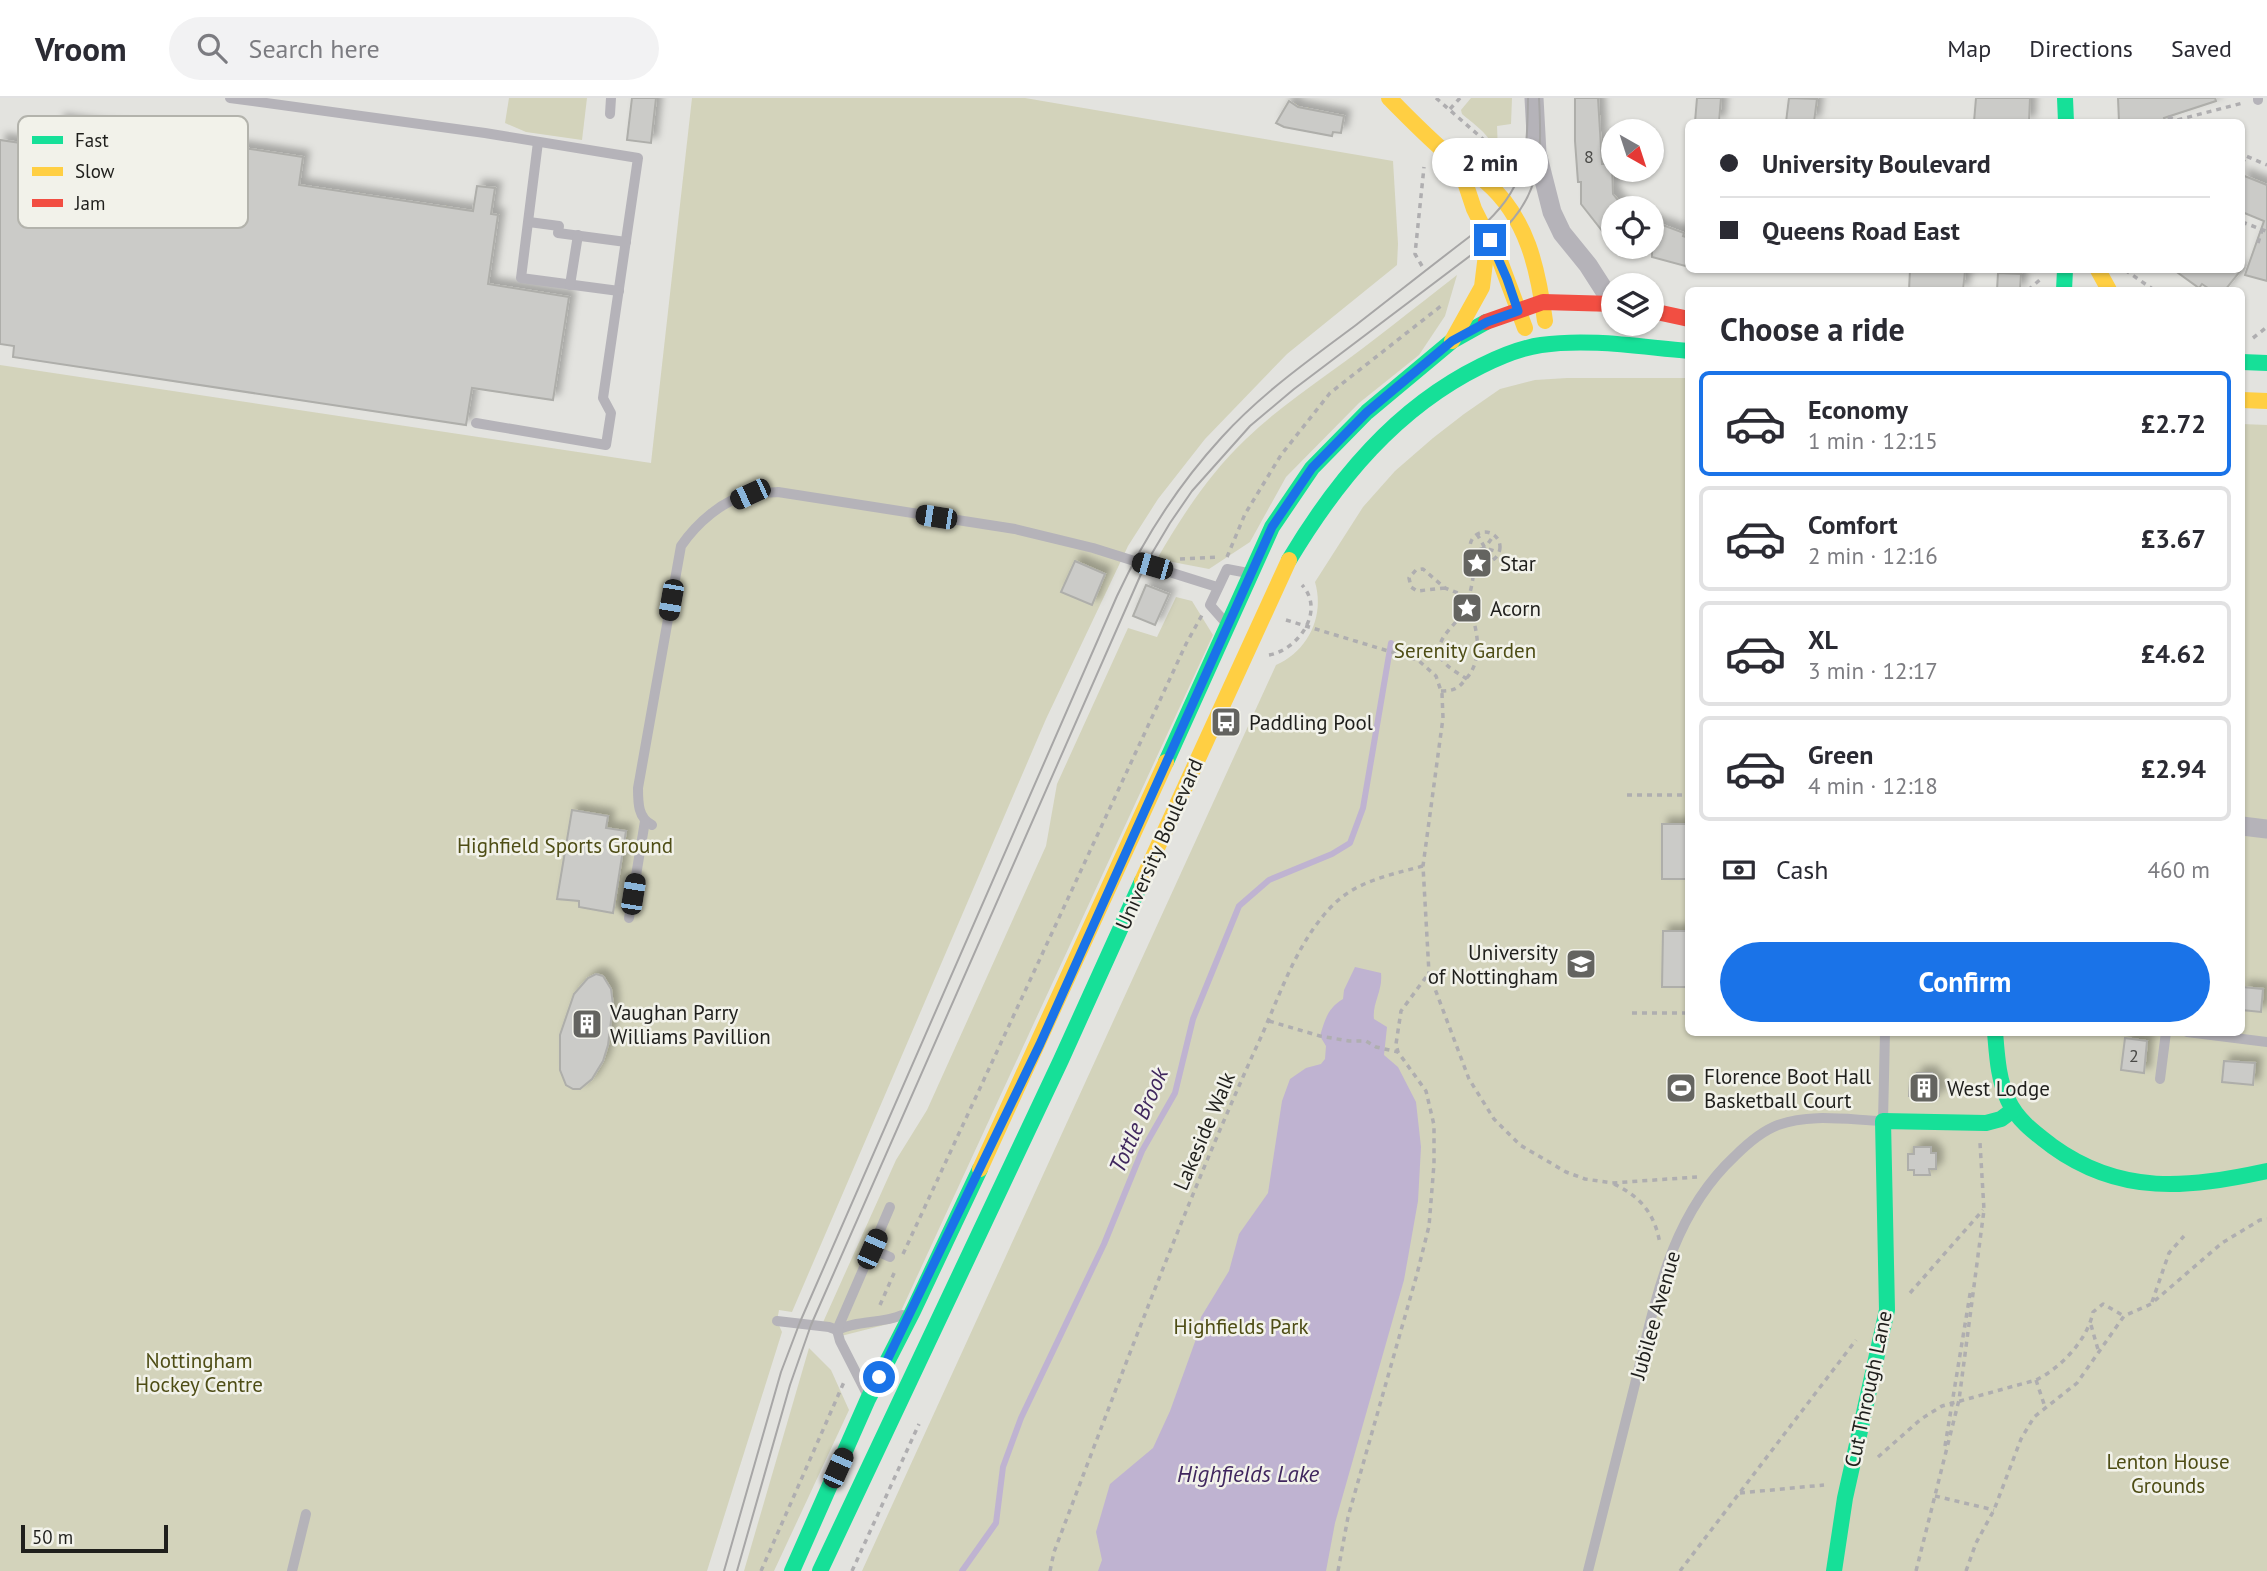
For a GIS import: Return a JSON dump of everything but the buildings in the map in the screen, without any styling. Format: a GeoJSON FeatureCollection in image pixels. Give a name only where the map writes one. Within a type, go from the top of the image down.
{"type":"FeatureCollection","features":[{"type":"Feature","properties":{"kind":"main road"},"geometry":{"type":"LineString","coordinates":[[1389,98],[1459,164],[1496,191],[1518,221],[1539,272],[1545,322],[1538,345]]}},
{"type":"Feature","properties":{"kind":"main road"},"geometry":{"type":"LineString","coordinates":[[2065,98],[2066,119]]}},
{"type":"Feature","properties":{"kind":"main road"},"geometry":{"type":"LineString","coordinates":[[1459,164],[1474,209],[1500,261],[1524,327],[1538,345]]}},
{"type":"Feature","properties":{"kind":"main road"},"geometry":{"type":"LineString","coordinates":[[1452,341],[1482,287],[1488,236]]}},
{"type":"Feature","properties":{"kind":"main road","name":"University Boulevard"},"geometry":{"type":"LineString","coordinates":[[792,1571],[868,1399],[913,1311],[1040,1044],[1272,527],[1312,468],[1367,412],[1452,341],[1487,322],[1543,302],[1601,304]]}},
{"type":"Feature","properties":{"kind":"main road"},"geometry":{"type":"LineString","coordinates":[[1664,314],[1685,318]]}},
{"type":"Feature","properties":{"kind":"main road","name":"University Boulevard"},"geometry":{"type":"LineString","coordinates":[[820,1571],[1061,1060],[1281,573],[1324,504],[1393,426],[1466,373],[1495,359],[1538,345],[1580,343],[1685,351]]}},
{"type":"Feature","properties":{"kind":"main road"},"geometry":{"type":"LineString","coordinates":[[2245,362],[2267,363]]}},
{"type":"Feature","properties":{"kind":"main road"},"geometry":{"type":"LineString","coordinates":[[2245,400],[2267,401]]}},
{"type":"Feature","properties":{"kind":"main road"},"geometry":{"type":"LineString","coordinates":[[1995,1036],[1998,1062],[2013,1110],[2066,1158],[2108,1178],[2143,1185],[2219,1182],[2267,1171]]}},
{"type":"Feature","properties":{"kind":"main road","name":"Jubilee Avenue"},"geometry":{"type":"LineString","coordinates":[[1883,1121],[1986,1123],[2001,1119],[2013,1110]]}},
{"type":"Feature","properties":{"kind":"main road","name":"Cut Through Lane"},"geometry":{"type":"LineString","coordinates":[[1834,1571],[1845,1498],[1887,1310],[1883,1121]]}},
{"type":"Feature","properties":{"kind":"street"},"geometry":{"type":"LineString","coordinates":[[1534,98],[1537,153],[1552,212],[1562,233],[1601,285]]}},
{"type":"Feature","properties":{"kind":"street"},"geometry":{"type":"LineString","coordinates":[[2245,827],[2267,829]]}},
{"type":"Feature","properties":{"kind":"lane"},"geometry":{"type":"LineString","coordinates":[[230,98],[639,158],[603,398],[611,413],[606,445],[476,423]]}},
{"type":"Feature","properties":{"kind":"lane"},"geometry":{"type":"LineString","coordinates":[[610,114],[611,98]]}},
{"type":"Feature","properties":{"kind":"lane"},"geometry":{"type":"LineString","coordinates":[[538,142],[521,278],[619,291]]}},
{"type":"Feature","properties":{"kind":"lane"},"geometry":{"type":"LineString","coordinates":[[529,222],[559,226],[558,233],[626,242]]}},
{"type":"Feature","properties":{"kind":"lane"},"geometry":{"type":"LineString","coordinates":[[570,285],[578,236]]}},
{"type":"Feature","properties":{"kind":"lane"},"geometry":{"type":"LineString","coordinates":[[629,918],[649,823],[638,805],[638,788],[681,546],[691,530],[728,504],[750,494],[778,492],[1016,529],[1152,566],[1217,587]]}},
{"type":"Feature","properties":{"kind":"lane"},"geometry":{"type":"LineString","coordinates":[[1227,625],[1210,605],[1217,587],[1227,569],[1250,573]]}},
{"type":"Feature","properties":{"kind":"lane"},"geometry":{"type":"LineString","coordinates":[[1883,1121],[1885,1036]]}},
{"type":"Feature","properties":{"kind":"lane"},"geometry":{"type":"LineString","coordinates":[[2160,1079],[2165,1036]]}},
{"type":"Feature","properties":{"kind":"lane"},"geometry":{"type":"LineString","coordinates":[[2219,1036],[2267,1042]]}},
{"type":"Feature","properties":{"kind":"lane","name":"Jubilee Avenue"},"geometry":{"type":"LineString","coordinates":[[1588,1571],[1664,1270],[1688,1216],[1714,1177],[1748,1143],[1777,1125],[1806,1119],[1883,1121]]}},
{"type":"Feature","properties":{"kind":"lane"},"geometry":{"type":"LineString","coordinates":[[868,1399],[837,1330],[890,1207]]}},
{"type":"Feature","properties":{"kind":"lane"},"geometry":{"type":"LineString","coordinates":[[872,1249],[890,1257]]}},
{"type":"Feature","properties":{"kind":"lane"},"geometry":{"type":"LineString","coordinates":[[777,1321],[837,1330],[848,1325],[887,1321],[913,1311]]}},
{"type":"Feature","properties":{"kind":"lane"},"geometry":{"type":"LineString","coordinates":[[292,1571],[306,1514]]}},
{"type":"Feature","properties":{"kind":"path"},"geometry":{"type":"LineString","coordinates":[[1436,98],[1484,140],[1489,158]]}},
{"type":"Feature","properties":{"kind":"path"},"geometry":{"type":"LineString","coordinates":[[1450,109],[1460,98]]}},
{"type":"Feature","properties":{"kind":"path"},"geometry":{"type":"LineString","coordinates":[[2181,119],[2258,99]]}},
{"type":"Feature","properties":{"kind":"path"},"geometry":{"type":"LineString","coordinates":[[2203,105],[2205,113]]}},
{"type":"Feature","properties":{"kind":"path"},"geometry":{"type":"LineString","coordinates":[[2168,117],[2174,119]]}},
{"type":"Feature","properties":{"kind":"path"},"geometry":{"type":"LineString","coordinates":[[2245,158],[2246,156],[2267,165]]}},
{"type":"Feature","properties":{"kind":"path"},"geometry":{"type":"LineString","coordinates":[[1422,158],[1424,166],[1415,254],[1422,266]]}},
{"type":"Feature","properties":{"kind":"path"},"geometry":{"type":"LineString","coordinates":[[1504,172],[1511,179]]}},
{"type":"Feature","properties":{"kind":"path"},"geometry":{"type":"LineString","coordinates":[[2245,223],[2264,230],[2258,243]]}},
{"type":"Feature","properties":{"kind":"path"},"geometry":{"type":"LineString","coordinates":[[2032,287],[2041,281],[2043,273]]}},
{"type":"Feature","properties":{"kind":"path"},"geometry":{"type":"LineString","coordinates":[[2129,273],[2150,287]]}},
{"type":"Feature","properties":{"kind":"path"},"geometry":{"type":"LineString","coordinates":[[1227,569],[1227,556],[1245,514],[1281,455],[1330,393],[1449,300]]}},
{"type":"Feature","properties":{"kind":"path"},"geometry":{"type":"LineString","coordinates":[[2261,331],[2267,327]]}},
{"type":"Feature","properties":{"kind":"path"},"geometry":{"type":"LineString","coordinates":[[1467,679],[1446,664],[1440,655],[1439,646],[1462,613],[1474,568],[1471,540],[1477,534],[1487,532],[1500,544],[1499,552],[1490,561],[1474,568]]}},
{"type":"Feature","properties":{"kind":"path"},"geometry":{"type":"LineString","coordinates":[[1477,534],[1485,548],[1483,562]]}},
{"type":"Feature","properties":{"kind":"path"},"geometry":{"type":"LineString","coordinates":[[1472,554],[1485,548],[1494,536]]}},
{"type":"Feature","properties":{"kind":"path"},"geometry":{"type":"LineString","coordinates":[[1485,548],[1499,552]]}},
{"type":"Feature","properties":{"kind":"path"},"geometry":{"type":"LineString","coordinates":[[1472,554],[1483,562]]}},
{"type":"Feature","properties":{"kind":"path"},"geometry":{"type":"LineString","coordinates":[[1152,566],[1173,559],[1227,556]]}},
{"type":"Feature","properties":{"kind":"path"},"geometry":{"type":"LineString","coordinates":[[1441,691],[1458,688],[1474,671],[1478,656],[1472,615],[1466,597],[1445,588],[1431,573],[1423,569],[1416,570],[1409,578],[1411,587],[1417,591],[1445,588]]}},
{"type":"Feature","properties":{"kind":"path"},"geometry":{"type":"LineString","coordinates":[[1266,655],[1281,653],[1296,642],[1306,625],[1311,613],[1310,598],[1298,581]]}},
{"type":"Feature","properties":{"kind":"path"},"geometry":{"type":"LineString","coordinates":[[872,1323],[1186,644],[1210,605]]}},
{"type":"Feature","properties":{"kind":"path"},"geometry":{"type":"LineString","coordinates":[[1462,613],[1468,611],[1472,615]]}},
{"type":"Feature","properties":{"kind":"path"},"geometry":{"type":"LineString","coordinates":[[1283,619],[1375,648],[1405,654],[1418,660],[1436,676],[1441,691],[1443,718],[1423,866],[1429,972],[1469,1079],[1494,1119],[1520,1145],[1542,1160],[1585,1179],[1612,1183],[1714,1177]]}},
{"type":"Feature","properties":{"kind":"path"},"geometry":{"type":"LineString","coordinates":[[1628,795],[1685,795]]}},
{"type":"Feature","properties":{"kind":"path","name":"Lakeside Walk"},"geometry":{"type":"LineString","coordinates":[[1050,1571],[1054,1552],[1096,1442],[1223,1121],[1290,969],[1329,908],[1343,895],[1363,884],[1423,866]]}},
{"type":"Feature","properties":{"kind":"path"},"geometry":{"type":"LineString","coordinates":[[1338,1571],[1348,1517],[1418,1274],[1429,1226],[1434,1125],[1426,1091],[1398,1052],[1396,1044],[1401,1011],[1429,972]]}},
{"type":"Feature","properties":{"kind":"path"},"geometry":{"type":"LineString","coordinates":[[1632,1013],[1685,1013]]}},
{"type":"Feature","properties":{"kind":"path"},"geometry":{"type":"LineString","coordinates":[[1269,1021],[1320,1036],[1366,1041],[1376,1047],[1398,1052]]}},
{"type":"Feature","properties":{"kind":"path"},"geometry":{"type":"LineString","coordinates":[[1941,1473],[1984,1210],[1980,1138]]}},
{"type":"Feature","properties":{"kind":"path"},"geometry":{"type":"LineString","coordinates":[[1612,1183],[1636,1197],[1650,1211],[1658,1234],[1664,1270]]}},
{"type":"Feature","properties":{"kind":"path"},"geometry":{"type":"LineString","coordinates":[[1902,1303],[1984,1210]]}},
{"type":"Feature","properties":{"kind":"path"},"geometry":{"type":"LineString","coordinates":[[1966,1571],[1976,1543],[1994,1510],[2021,1439],[2034,1417],[2077,1383],[2124,1316],[2151,1304],[2222,1243],[2260,1220],[2267,1219]]}},
{"type":"Feature","properties":{"kind":"path"},"geometry":{"type":"LineString","coordinates":[[1916,1571],[1959,1400],[1981,1227]]}},
{"type":"Feature","properties":{"kind":"path"},"geometry":{"type":"LineString","coordinates":[[2151,1304],[2169,1253],[2184,1236]]}},
{"type":"Feature","properties":{"kind":"path"},"geometry":{"type":"LineString","coordinates":[[2099,1353],[2091,1325],[2093,1312],[2103,1304],[2124,1316]]}},
{"type":"Feature","properties":{"kind":"path"},"geometry":{"type":"LineString","coordinates":[[1959,1400],[2036,1380],[2048,1374],[2076,1346],[2091,1325]]}},
{"type":"Feature","properties":{"kind":"path"},"geometry":{"type":"LineString","coordinates":[[1680,1571],[1861,1333]]}},
{"type":"Feature","properties":{"kind":"path"},"geometry":{"type":"LineString","coordinates":[[761,1571],[852,1364]]}},
{"type":"Feature","properties":{"kind":"path"},"geometry":{"type":"LineString","coordinates":[[2036,1380],[2045,1407]]}},
{"type":"Feature","properties":{"kind":"path"},"geometry":{"type":"LineString","coordinates":[[1935,1496],[1994,1510]]}},
{"type":"Feature","properties":{"kind":"green space"},"geometry":{"type":"Polygon","coordinates":[[[509,98],[587,98],[582,140],[526,132],[505,123],[509,98]]]}},
{"type":"Feature","properties":{"kind":"green space","name":"Highfield Sports Ground"},"geometry":{"type":"Polygon","coordinates":[[[692,98],[1025,98],[1393,161],[1397,265],[1287,354],[1205,439],[1158,499],[1128,546],[1046,719],[792,1312],[779,1310],[777,1321],[782,1332],[707,1571],[0,1571],[0,365],[651,463],[692,98]]]}},
{"type":"Feature","properties":{"kind":"green space"},"geometry":{"type":"Polygon","coordinates":[[[1471,98],[1512,98],[1511,124],[1497,126],[1498,151],[1513,151],[1509,163],[1495,157],[1492,144],[1486,136],[1462,114],[1461,110],[1471,98]]]}},
{"type":"Feature","properties":{"kind":"green space"},"geometry":{"type":"Polygon","coordinates":[[[1457,275],[1445,316],[1419,355],[1359,403],[1286,477],[1250,542],[1209,569],[1157,559],[1197,496],[1220,466],[1246,439],[1286,404],[1457,275]]]}},
{"type":"Feature","properties":{"kind":"green space"},"geometry":{"type":"Polygon","coordinates":[[[1685,378],[1685,1036],[2245,1036],[2245,424],[2267,425],[2267,1571],[862,1571],[1276,665],[1297,651],[1311,631],[1318,607],[1315,582],[1363,507],[1395,471],[1433,438],[1500,389],[1535,380],[1685,378]]]}},
{"type":"Feature","properties":{"kind":"green space"},"geometry":{"type":"Polygon","coordinates":[[[1176,597],[1192,601],[1213,635],[896,1322],[841,1336],[820,1329],[896,1160],[927,1110],[1046,846],[1057,784],[1128,628],[1157,637],[1176,597]]]}},
{"type":"Feature","properties":{"kind":"green space"},"geometry":{"type":"Polygon","coordinates":[[[809,1348],[831,1370],[849,1410],[774,1571],[744,1571],[809,1348]]]}},
{"type":"Feature","properties":{"kind":"water","name":"Highfields Lake"},"geometry":{"type":"Polygon","coordinates":[[[1355,967],[1381,973],[1374,1019],[1387,1027],[1384,1055],[1398,1067],[1416,1102],[1421,1147],[1418,1201],[1404,1280],[1335,1523],[1326,1571],[1098,1571],[1102,1560],[1096,1532],[1110,1484],[1153,1448],[1170,1411],[1196,1339],[1201,1317],[1229,1271],[1239,1234],[1268,1193],[1282,1101],[1290,1079],[1306,1068],[1321,1064],[1325,1059],[1326,1046],[1320,1036],[1330,1010],[1343,999],[1344,990],[1355,967]]]}},
{"type":"Feature","properties":{"kind":"waterway","name":"Tottle Brook"},"geometry":{"type":"LineString","coordinates":[[962,1571],[996,1523],[1003,1467],[1021,1418],[1104,1244],[1142,1151],[1175,1093],[1193,1019],[1239,906],[1269,880],[1332,854],[1350,843],[1363,808],[1391,643]]}},
{"type":"Feature","properties":{"kind":"tram line"},"geometry":{"type":"LineString","coordinates":[[724,1571],[781,1372],[800,1322],[1117,596],[1139,553],[1191,474],[1237,421],[1286,378],[1477,231],[1506,201],[1520,172],[1524,156],[1528,98]]}},
{"type":"Feature","properties":{"kind":"tram line"},"geometry":{"type":"LineString","coordinates":[[737,1571],[790,1385],[811,1325],[1145,565],[1192,491],[1250,426],[1511,222],[1522,207],[1536,174],[1540,138],[1539,98]]}},
{"type":"Feature","properties":{"kind":"traffic: fast"},"geometry":{"type":"LineString","coordinates":[[2065,98],[2066,119]]}},
{"type":"Feature","properties":{"kind":"traffic: fast"},"geometry":{"type":"LineString","coordinates":[[2064,287],[2065,273]]}},
{"type":"Feature","properties":{"kind":"traffic: fast"},"geometry":{"type":"LineString","coordinates":[[1166,762],[1272,527],[1312,468],[1367,412],[1452,341],[1486,322]]}},
{"type":"Feature","properties":{"kind":"traffic: fast"},"geometry":{"type":"LineString","coordinates":[[1289,560],[1327,502],[1371,449],[1422,403],[1481,366],[1525,348],[1559,343],[1615,344],[1685,351]]}},
{"type":"Feature","properties":{"kind":"traffic: fast"},"geometry":{"type":"LineString","coordinates":[[2245,362],[2267,363]]}},
{"type":"Feature","properties":{"kind":"traffic: fast"},"geometry":{"type":"LineString","coordinates":[[820,1571],[1061,1060],[1142,881]]}},
{"type":"Feature","properties":{"kind":"traffic: fast"},"geometry":{"type":"LineString","coordinates":[[1995,1036],[2000,1075],[2012,1107],[2033,1131],[2078,1162],[2104,1173],[2156,1184],[2210,1181],[2267,1171]]}},
{"type":"Feature","properties":{"kind":"traffic: fast"},"geometry":{"type":"LineString","coordinates":[[1834,1571],[1845,1498],[1887,1310],[1883,1121],[1986,1123],[2001,1119],[2013,1110]]}},
{"type":"Feature","properties":{"kind":"traffic: fast"},"geometry":{"type":"LineString","coordinates":[[792,1571],[868,1399],[980,1169]]}},
{"type":"Feature","properties":{"kind":"traffic: slow"},"geometry":{"type":"LineString","coordinates":[[1389,98],[1443,150],[1486,182],[1512,211],[1534,263],[1545,321]]}},
{"type":"Feature","properties":{"kind":"traffic: slow"},"geometry":{"type":"LineString","coordinates":[[1459,164],[1474,209],[1500,261],[1525,328]]}},
{"type":"Feature","properties":{"kind":"traffic: slow"},"geometry":{"type":"LineString","coordinates":[[1452,341],[1482,287],[1488,238]]}},
{"type":"Feature","properties":{"kind":"traffic: slow"},"geometry":{"type":"LineString","coordinates":[[2100,273],[2107,287]]}},
{"type":"Feature","properties":{"kind":"traffic: slow"},"geometry":{"type":"LineString","coordinates":[[2245,400],[2267,401]]}},
{"type":"Feature","properties":{"kind":"traffic: slow"},"geometry":{"type":"LineString","coordinates":[[1142,881],[1289,560]]}},
{"type":"Feature","properties":{"kind":"traffic: slow"},"geometry":{"type":"LineString","coordinates":[[980,1169],[1166,762]]}},
{"type":"Feature","properties":{"kind":"traffic: jam"},"geometry":{"type":"LineString","coordinates":[[1486,322],[1543,302],[1601,304]]}},
{"type":"Feature","properties":{"kind":"traffic: jam"},"geometry":{"type":"LineString","coordinates":[[1664,314],[1685,318]]}},
{"type":"Feature","properties":{"kind":"place","name":"Star"},"geometry":{"type":"Point","coordinates":[1477,563]}},
{"type":"Feature","properties":{"kind":"place","name":"Acorn"},"geometry":{"type":"Point","coordinates":[1467,608]}},
{"type":"Feature","properties":{"kind":"place","name":"Paddling Pool"},"geometry":{"type":"Point","coordinates":[1226,722]}},
{"type":"Feature","properties":{"kind":"place","name":"University of Nottingham"},"geometry":{"type":"Point","coordinates":[1581,964]}},
{"type":"Feature","properties":{"kind":"place","name":"Vaughan Parry Williams Pavillion"},"geometry":{"type":"Point","coordinates":[587,1024]}},
{"type":"Feature","properties":{"kind":"place","name":"Florence Boot Hall Basketball Court"},"geometry":{"type":"Point","coordinates":[1681,1088]}},
{"type":"Feature","properties":{"kind":"place","name":"West Lodge"},"geometry":{"type":"Point","coordinates":[1924,1088]}},
{"type":"Feature","properties":{"kind":"route"},"geometry":{"type":"LineString","coordinates":[[879,1377],[1040,1044],[1272,527],[1312,468],[1367,412],[1452,341],[1487,322],[1518,311],[1490,240]]}},
{"type":"Feature","properties":{"kind":"park label","name":"Serenity Garden"},"geometry":{"type":"Point","coordinates":[1465,650]}},
{"type":"Feature","properties":{"kind":"park label","name":"Highfields Park"},"geometry":{"type":"Point","coordinates":[1241,1326]}},
{"type":"Feature","properties":{"kind":"park label","name":"Nottingham Hockey Centre"},"geometry":{"type":"Point","coordinates":[199,1372]}},
{"type":"Feature","properties":{"kind":"park label","name":"Lenton House Grounds"},"geometry":{"type":"Point","coordinates":[2168,1473]}}]}
